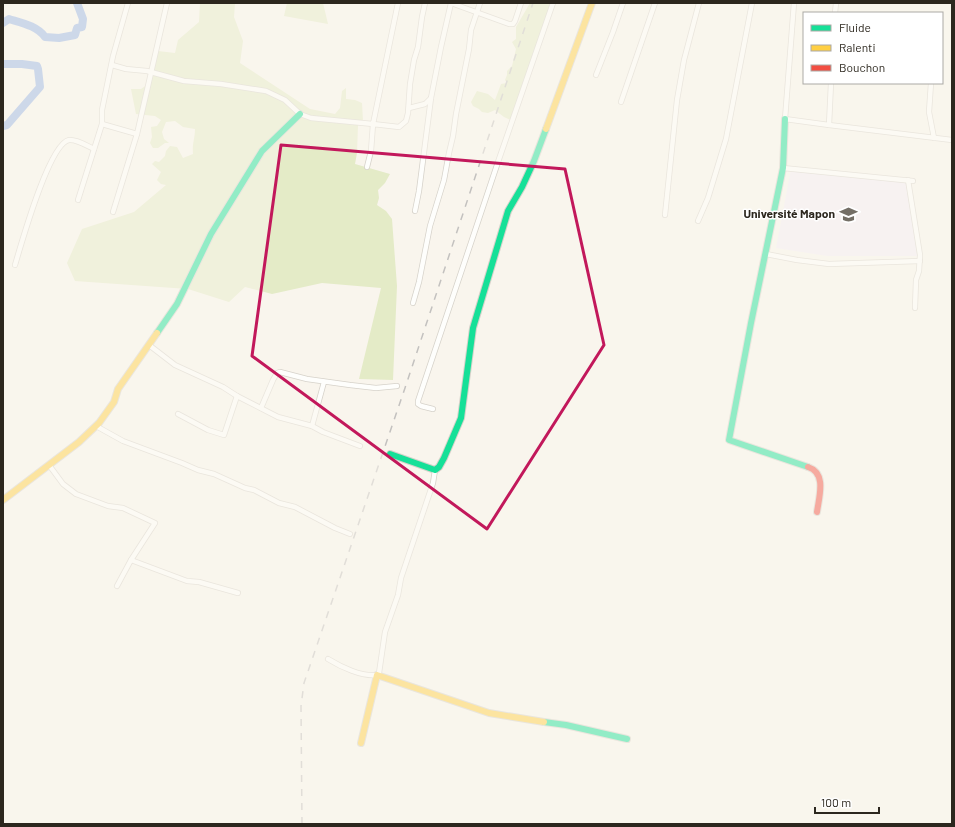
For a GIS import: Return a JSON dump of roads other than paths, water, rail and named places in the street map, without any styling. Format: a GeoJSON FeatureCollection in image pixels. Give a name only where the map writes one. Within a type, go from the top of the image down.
{"type":"FeatureCollection","features":[{"type":"Feature","properties":{"kind":"street"},"geometry":{"type":"LineString","coordinates":[[78,200],[102,124],[102,110],[114,50],[128,3]]}},
{"type":"Feature","properties":{"kind":"street"},"geometry":{"type":"LineString","coordinates":[[113,212],[137,134],[168,3]]}},
{"type":"Feature","properties":{"kind":"street"},"geometry":{"type":"LineString","coordinates":[[367,167],[371,151],[373,124],[398,3]]}},
{"type":"Feature","properties":{"kind":"street"},"geometry":{"type":"LineString","coordinates":[[112,65],[126,69],[152,72],[184,81],[221,84],[271,93],[285,100],[300,114],[311,118],[401,126],[407,120],[410,84],[418,47],[422,16],[426,3]]}},
{"type":"Feature","properties":{"kind":"street"},"geometry":{"type":"LineString","coordinates":[[415,211],[431,98],[440,47],[451,3],[509,24],[513,24],[521,3]]}},
{"type":"Feature","properties":{"kind":"street"},"geometry":{"type":"LineString","coordinates":[[413,303],[419,282],[432,219],[444,180],[469,49],[471,30],[480,3]]}},
{"type":"Feature","properties":{"kind":"street"},"geometry":{"type":"LineString","coordinates":[[433,409],[421,406],[418,404],[418,401],[496,167],[553,3]]}},
{"type":"Feature","properties":{"kind":"street"},"geometry":{"type":"LineString","coordinates":[[434,470],[439,467],[444,458],[461,418],[473,328],[508,211],[522,187],[534,161],[592,3]]}},
{"type":"Feature","properties":{"kind":"street"},"geometry":{"type":"LineString","coordinates":[[596,75],[612,36],[623,3]]}},
{"type":"Feature","properties":{"kind":"street"},"geometry":{"type":"LineString","coordinates":[[621,102],[655,3]]}},
{"type":"Feature","properties":{"kind":"street"},"geometry":{"type":"LineString","coordinates":[[666,215],[677,100],[684,60],[699,3]]}},
{"type":"Feature","properties":{"kind":"street"},"geometry":{"type":"LineString","coordinates":[[698,221],[708,198],[726,139],[752,3]]}},
{"type":"Feature","properties":{"kind":"street"},"geometry":{"type":"LineString","coordinates":[[794,3],[782,168],[729,440],[812,468],[817,472],[821,485],[817,512]]}},
{"type":"Feature","properties":{"kind":"street"},"geometry":{"type":"LineString","coordinates":[[829,125],[831,84]]}},
{"type":"Feature","properties":{"kind":"street"},"geometry":{"type":"LineString","coordinates":[[931,84],[929,112],[934,138]]}},
{"type":"Feature","properties":{"kind":"street"},"geometry":{"type":"LineString","coordinates":[[409,108],[425,104],[431,98]]}},
{"type":"Feature","properties":{"kind":"street"},"geometry":{"type":"LineString","coordinates":[[3,500],[74,448],[96,426],[113,405],[118,389],[149,346],[176,304],[211,234],[262,151],[300,114]]}},
{"type":"Feature","properties":{"kind":"street"},"geometry":{"type":"LineString","coordinates":[[785,119],[952,140]]}},
{"type":"Feature","properties":{"kind":"street"},"geometry":{"type":"LineString","coordinates":[[102,124],[137,134]]}},
{"type":"Feature","properties":{"kind":"street"},"geometry":{"type":"LineString","coordinates":[[15,265],[36,195],[60,147],[68,141],[75,140],[94,149]]}},
{"type":"Feature","properties":{"kind":"street"},"geometry":{"type":"LineString","coordinates":[[782,168],[911,180],[920,261],[916,280],[915,308]]}},
{"type":"Feature","properties":{"kind":"street"},"geometry":{"type":"LineString","coordinates":[[766,254],[828,264],[920,261]]}},
{"type":"Feature","properties":{"kind":"street"},"geometry":{"type":"LineString","coordinates":[[149,346],[175,365],[223,387],[236,396],[278,417],[312,426],[323,432],[360,446]]}},
{"type":"Feature","properties":{"kind":"street"},"geometry":{"type":"LineString","coordinates":[[261,408],[278,372],[324,382],[376,388],[397,386]]}},
{"type":"Feature","properties":{"kind":"street"},"geometry":{"type":"LineString","coordinates":[[312,426],[324,382]]}},
{"type":"Feature","properties":{"kind":"street"},"geometry":{"type":"LineString","coordinates":[[178,414],[208,430],[224,435],[236,396]]}},
{"type":"Feature","properties":{"kind":"street"},"geometry":{"type":"LineString","coordinates":[[96,426],[123,441],[198,470],[214,474],[245,488],[254,490],[279,503],[295,507],[335,528],[350,534]]}},
{"type":"Feature","properties":{"kind":"street"},"geometry":{"type":"LineString","coordinates":[[390,454],[434,470]]}},
{"type":"Feature","properties":{"kind":"street"},"geometry":{"type":"LineString","coordinates":[[49,465],[63,484],[76,494],[108,506],[123,508],[155,523],[131,560],[117,586]]}},
{"type":"Feature","properties":{"kind":"street"},"geometry":{"type":"LineString","coordinates":[[361,743],[377,675],[385,632],[396,601],[401,578],[433,483],[434,470]]}},
{"type":"Feature","properties":{"kind":"street"},"geometry":{"type":"LineString","coordinates":[[131,560],[188,581],[199,582],[238,593]]}},
{"type":"Feature","properties":{"kind":"street"},"geometry":{"type":"LineString","coordinates":[[328,659],[355,671],[377,675],[488,713],[566,725],[627,740]]}},
{"type":"Feature","properties":{"kind":"waterway"},"geometry":{"type":"LineString","coordinates":[[3,23],[9,19],[34,28],[45,37],[59,38],[75,35],[77,28],[82,27],[83,19],[77,3]]}},
{"type":"Feature","properties":{"kind":"waterway"},"geometry":{"type":"LineString","coordinates":[[3,64],[37,66],[40,87],[7,125],[3,126]]}},
{"type":"Feature","properties":{"kind":"railway"},"geometry":{"type":"LineString","coordinates":[[302,824],[301,706],[304,683],[405,388],[533,3]]}},
{"type":"Feature","properties":{"kind":"place","name":"Université Mapon"},"geometry":{"type":"Point","coordinates":[848,214]}}]}
